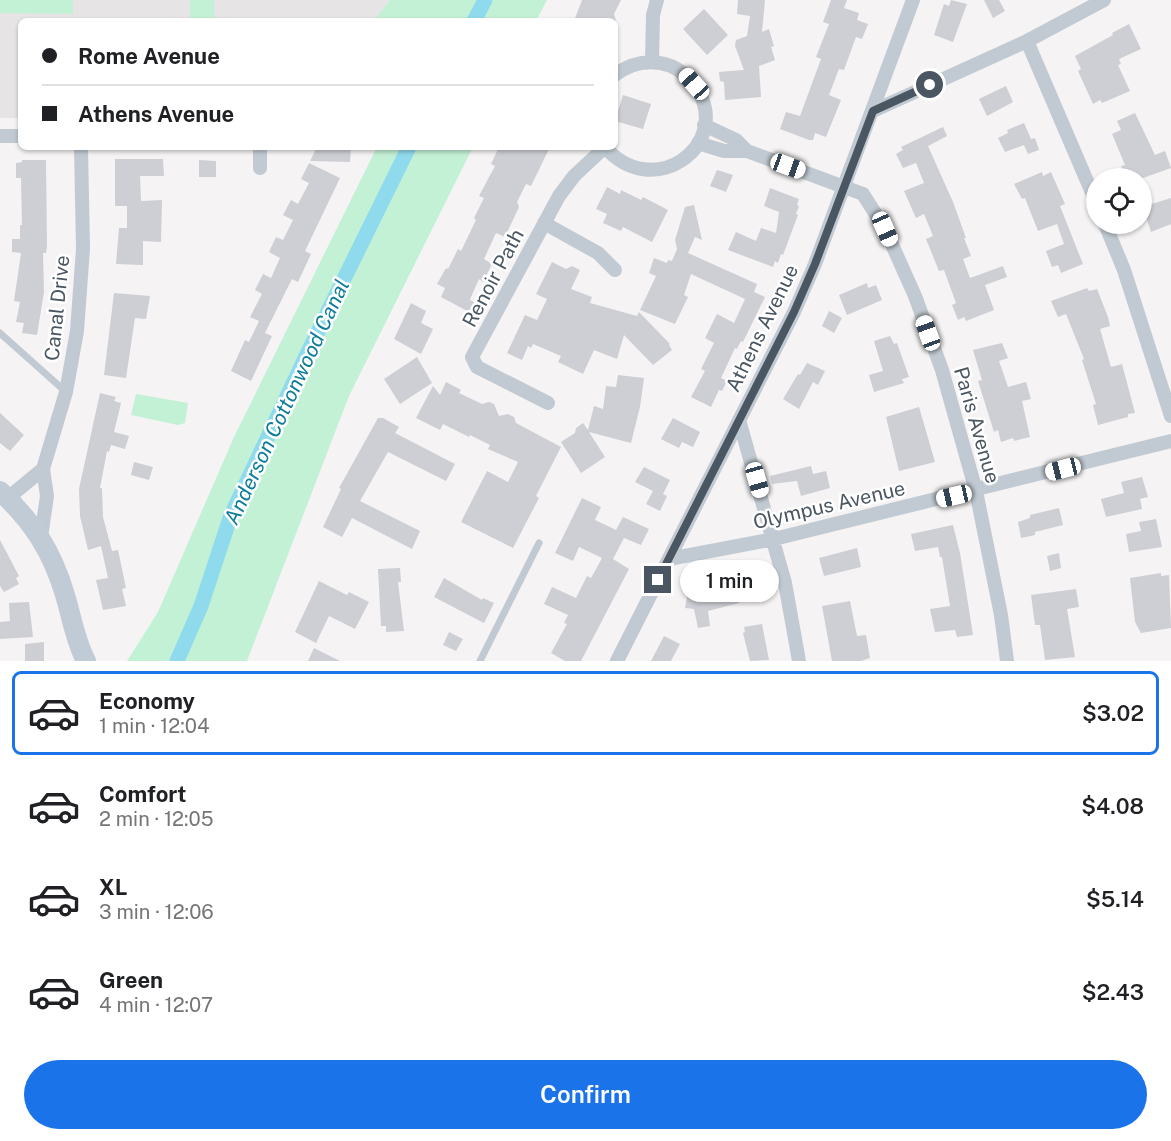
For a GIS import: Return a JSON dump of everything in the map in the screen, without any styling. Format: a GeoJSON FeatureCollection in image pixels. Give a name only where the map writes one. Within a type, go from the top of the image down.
{"type":"FeatureCollection","features":[{"type":"Feature","properties":{"kind":"street"},"geometry":{"type":"LineString","coordinates":[[652,62],[653,15],[657,0]]}},
{"type":"Feature","properties":{"kind":"street","name":"Athens Avenue"},"geometry":{"type":"LineString","coordinates":[[617,661],[794,312],[815,264],[913,0]]}},
{"type":"Feature","properties":{"kind":"street"},"geometry":{"type":"LineString","coordinates":[[873,111],[1027,41],[1104,0]]}},
{"type":"Feature","properties":{"kind":"street"},"geometry":{"type":"LineString","coordinates":[[1027,41],[1086,179]]}},
{"type":"Feature","properties":{"kind":"street"},"geometry":{"type":"LineString","coordinates":[[608,150],[623,164],[647,171],[659,170],[682,161],[698,142],[704,125],[704,107],[700,95],[694,84],[676,68],[652,62],[637,63],[618,73]]}},
{"type":"Feature","properties":{"kind":"street","name":"Paris Avenue"},"geometry":{"type":"LineString","coordinates":[[704,125],[736,140],[747,151]]}},
{"type":"Feature","properties":{"kind":"street"},"geometry":{"type":"LineString","coordinates":[[0,136],[18,136]]}},
{"type":"Feature","properties":{"kind":"street","name":"Paris Avenue"},"geometry":{"type":"LineString","coordinates":[[698,142],[724,151],[747,151],[863,194],[885,229],[915,296],[942,370],[976,491],[1001,615],[1007,661]]}},
{"type":"Feature","properties":{"kind":"street","name":"Canal Drive"},"geometry":{"type":"LineString","coordinates":[[41,537],[47,495],[43,469],[66,392],[81,293],[81,150]]}},
{"type":"Feature","properties":{"kind":"street"},"geometry":{"type":"LineString","coordinates":[[260,150],[260,168]]}},
{"type":"Feature","properties":{"kind":"street","name":"Renoir Path"},"geometry":{"type":"LineString","coordinates":[[548,403],[477,367],[472,357],[566,186],[602,150]]}},
{"type":"Feature","properties":{"kind":"street"},"geometry":{"type":"LineString","coordinates":[[544,223],[598,253],[615,270]]}},
{"type":"Feature","properties":{"kind":"street"},"geometry":{"type":"LineString","coordinates":[[1109,234],[1128,281],[1171,416]]}},
{"type":"Feature","properties":{"kind":"street"},"geometry":{"type":"LineString","coordinates":[[740,420],[785,583],[799,661]]}},
{"type":"Feature","properties":{"kind":"street","name":"Olympus Avenue"},"geometry":{"type":"LineString","coordinates":[[669,560],[774,539],[976,491],[1171,441]]}},
{"type":"Feature","properties":{"kind":"street"},"geometry":{"type":"LineString","coordinates":[[43,469],[2,493],[30,520],[41,537],[57,570],[76,637],[86,661]]}},
{"type":"Feature","properties":{"kind":"lane"},"geometry":{"type":"LineString","coordinates":[[0,333],[66,392]]}},
{"type":"Feature","properties":{"kind":"lane"},"geometry":{"type":"LineString","coordinates":[[480,661],[539,543]]}},
{"type":"Feature","properties":{"kind":"shaded area"},"geometry":{"type":"Polygon","coordinates":[[[0,0],[390,0],[375,18],[18,18],[18,118],[0,118],[0,0]]]}},
{"type":"Feature","properties":{"kind":"green space"},"geometry":{"type":"Polygon","coordinates":[[[0,0],[73,0],[73,14],[0,13],[0,0]]]}},
{"type":"Feature","properties":{"kind":"green space"},"geometry":{"type":"Polygon","coordinates":[[[190,0],[214,0],[215,18],[190,18],[190,0]]]}},
{"type":"Feature","properties":{"kind":"green space"},"geometry":{"type":"Polygon","coordinates":[[[390,0],[547,0],[538,18],[375,18],[390,0]]]}},
{"type":"Feature","properties":{"kind":"green space"},"geometry":{"type":"Polygon","coordinates":[[[376,150],[472,150],[349,396],[247,661],[127,661],[158,612],[234,437],[376,150]]]}},
{"type":"Feature","properties":{"kind":"green space"},"geometry":{"type":"Polygon","coordinates":[[[136,394],[188,403],[185,423],[178,425],[131,415],[136,394]]]}},
{"type":"Feature","properties":{"kind":"building"},"geometry":{"type":"Polygon","coordinates":[[[582,0],[621,0],[614,14],[615,18],[575,18],[582,0]]]}},
{"type":"Feature","properties":{"kind":"building"},"geometry":{"type":"Polygon","coordinates":[[[738,0],[765,0],[762,32],[769,29],[775,60],[759,66],[761,97],[725,100],[724,82],[720,81],[719,72],[744,70],[735,46],[736,40],[747,36],[750,16],[737,14],[738,0]]]}},
{"type":"Feature","properties":{"kind":"building"},"geometry":{"type":"Polygon","coordinates":[[[831,0],[847,0],[844,8],[859,13],[857,20],[868,24],[862,39],[856,37],[844,70],[839,69],[829,95],[841,100],[826,137],[815,133],[813,140],[809,140],[780,129],[786,112],[800,116],[821,59],[816,57],[829,24],[823,22],[831,0]]]}},
{"type":"Feature","properties":{"kind":"building"},"geometry":{"type":"Polygon","coordinates":[[[951,0],[967,4],[953,42],[934,35],[944,4],[949,6],[951,0]]]}},
{"type":"Feature","properties":{"kind":"building"},"geometry":{"type":"Polygon","coordinates":[[[984,0],[999,0],[1005,11],[993,18],[984,0]]]}},
{"type":"Feature","properties":{"kind":"building"},"geometry":{"type":"Polygon","coordinates":[[[704,9],[728,35],[707,55],[683,29],[704,9]]]}},
{"type":"Feature","properties":{"kind":"building"},"geometry":{"type":"Polygon","coordinates":[[[1129,24],[1141,49],[1119,59],[1121,64],[1118,65],[1130,91],[1102,103],[1100,100],[1093,104],[1078,71],[1081,69],[1075,56],[1129,24]]]}},
{"type":"Feature","properties":{"kind":"building"},"geometry":{"type":"Polygon","coordinates":[[[1006,86],[1013,102],[987,116],[979,99],[1006,86]]]}},
{"type":"Feature","properties":{"kind":"building"},"geometry":{"type":"Polygon","coordinates":[[[623,95],[651,104],[643,129],[618,122],[618,111],[623,95]]]}},
{"type":"Feature","properties":{"kind":"building"},"geometry":{"type":"Polygon","coordinates":[[[1135,113],[1155,155],[1165,151],[1171,168],[1152,175],[1152,168],[1122,168],[1121,166],[1125,165],[1112,134],[1121,130],[1117,121],[1135,113]]]}},
{"type":"Feature","properties":{"kind":"building"},"geometry":{"type":"Polygon","coordinates":[[[1024,123],[1031,139],[1035,138],[1039,150],[1028,154],[1024,145],[1005,152],[998,138],[1008,133],[1007,130],[1024,123]]]}},
{"type":"Feature","properties":{"kind":"building"},"geometry":{"type":"Polygon","coordinates":[[[943,127],[947,136],[928,146],[966,238],[964,238],[971,256],[963,259],[970,278],[1003,266],[1007,277],[985,285],[994,310],[966,321],[964,317],[958,320],[952,305],[956,303],[944,270],[939,271],[926,239],[933,236],[924,214],[916,218],[904,191],[924,183],[916,163],[903,168],[896,154],[903,150],[901,147],[943,127]]]}},
{"type":"Feature","properties":{"kind":"building"},"geometry":{"type":"Polygon","coordinates":[[[316,150],[351,150],[350,162],[310,161],[316,150]]]}},
{"type":"Feature","properties":{"kind":"building"},"geometry":{"type":"Polygon","coordinates":[[[498,150],[549,150],[531,186],[526,184],[517,202],[519,207],[505,237],[496,233],[484,259],[492,264],[483,282],[479,279],[470,300],[474,302],[469,312],[441,297],[445,288],[437,284],[458,249],[461,251],[476,220],[474,218],[484,198],[479,196],[495,166],[491,164],[498,150]]]}},
{"type":"Feature","properties":{"kind":"building"},"geometry":{"type":"Polygon","coordinates":[[[115,159],[163,159],[164,176],[140,176],[141,201],[162,200],[161,242],[143,241],[143,265],[116,264],[119,228],[127,228],[127,206],[115,206],[115,159]]]}},
{"type":"Feature","properties":{"kind":"building"},"geometry":{"type":"Polygon","coordinates":[[[22,160],[46,160],[47,246],[46,253],[43,253],[44,292],[37,335],[22,333],[24,323],[16,322],[20,302],[14,301],[21,253],[12,252],[12,239],[20,239],[20,225],[22,225],[21,178],[16,178],[16,163],[22,160]]]}},
{"type":"Feature","properties":{"kind":"building"},"geometry":{"type":"Polygon","coordinates":[[[199,160],[216,161],[216,177],[199,177],[199,160]]]}},
{"type":"Feature","properties":{"kind":"building"},"geometry":{"type":"Polygon","coordinates":[[[309,163],[340,178],[305,251],[311,254],[298,282],[292,279],[265,333],[272,336],[251,381],[231,371],[245,340],[249,342],[259,321],[250,317],[262,294],[255,290],[263,274],[271,278],[280,258],[269,252],[276,237],[283,240],[293,220],[283,215],[291,200],[298,204],[309,183],[301,179],[309,163]]]}},
{"type":"Feature","properties":{"kind":"building"},"geometry":{"type":"Polygon","coordinates":[[[717,170],[733,175],[726,192],[710,186],[717,170]]]}},
{"type":"Feature","properties":{"kind":"building"},"geometry":{"type":"Polygon","coordinates":[[[1042,172],[1043,176],[1051,172],[1065,204],[1060,206],[1083,264],[1061,273],[1058,265],[1052,267],[1046,251],[1064,244],[1057,224],[1038,231],[1025,198],[1022,199],[1014,184],[1042,172]]]}},
{"type":"Feature","properties":{"kind":"building"},"geometry":{"type":"Polygon","coordinates":[[[607,187],[620,194],[621,190],[641,200],[643,197],[668,210],[652,242],[623,227],[621,231],[603,223],[607,214],[596,209],[607,187]]]}},
{"type":"Feature","properties":{"kind":"building"},"geometry":{"type":"Polygon","coordinates":[[[770,188],[799,199],[796,214],[798,215],[783,255],[781,254],[778,263],[775,261],[773,267],[728,250],[736,232],[756,241],[761,228],[776,233],[779,212],[764,206],[770,188]]]}},
{"type":"Feature","properties":{"kind":"building"},"geometry":{"type":"Polygon","coordinates":[[[1171,198],[1171,224],[1152,232],[1152,204],[1171,198]]]}},
{"type":"Feature","properties":{"kind":"building"},"geometry":{"type":"Polygon","coordinates":[[[694,205],[702,240],[695,237],[688,253],[757,284],[754,292],[765,297],[743,342],[741,341],[737,349],[735,348],[721,378],[727,381],[722,391],[719,390],[711,407],[691,397],[705,371],[701,369],[714,343],[705,338],[717,314],[734,323],[745,299],[691,274],[684,295],[688,297],[675,324],[640,310],[656,276],[649,273],[654,258],[667,263],[668,260],[672,261],[677,249],[675,240],[685,207],[694,205]]]}},
{"type":"Feature","properties":{"kind":"building"},"geometry":{"type":"Polygon","coordinates":[[[552,262],[566,269],[572,266],[580,270],[571,289],[592,297],[590,303],[637,316],[639,312],[670,344],[672,350],[653,365],[624,335],[617,359],[594,350],[583,374],[558,362],[561,356],[533,344],[531,348],[528,346],[522,360],[507,353],[525,315],[537,320],[547,299],[536,294],[552,262]]]}},
{"type":"Feature","properties":{"kind":"building"},"geometry":{"type":"Polygon","coordinates":[[[867,283],[868,288],[876,285],[882,300],[847,315],[839,295],[867,283]]]}},
{"type":"Feature","properties":{"kind":"building"},"geometry":{"type":"Polygon","coordinates":[[[1087,288],[1089,291],[1097,289],[1108,317],[1110,326],[1100,329],[1111,367],[1122,364],[1135,413],[1098,425],[1093,405],[1096,404],[1082,360],[1084,359],[1066,314],[1058,317],[1051,301],[1087,288]]]}},
{"type":"Feature","properties":{"kind":"building"},"geometry":{"type":"Polygon","coordinates":[[[114,293],[150,296],[146,319],[135,318],[126,378],[104,375],[114,293]]]}},
{"type":"Feature","properties":{"kind":"building"},"geometry":{"type":"Polygon","coordinates":[[[411,303],[426,311],[421,323],[433,329],[421,354],[394,339],[411,303]]]}},
{"type":"Feature","properties":{"kind":"building"},"geometry":{"type":"Polygon","coordinates":[[[829,311],[842,318],[834,333],[822,326],[829,311]]]}},
{"type":"Feature","properties":{"kind":"building"},"geometry":{"type":"Polygon","coordinates":[[[890,336],[894,344],[897,343],[909,377],[902,379],[904,383],[874,392],[869,375],[883,371],[874,341],[890,336]]]}},
{"type":"Feature","properties":{"kind":"building"},"geometry":{"type":"Polygon","coordinates":[[[1002,343],[1008,358],[999,361],[1008,387],[1026,382],[1031,399],[1022,401],[1030,437],[1014,441],[1013,438],[1001,442],[998,430],[994,432],[978,381],[982,380],[973,350],[1002,343]]]}},
{"type":"Feature","properties":{"kind":"building"},"geometry":{"type":"Polygon","coordinates":[[[417,357],[432,383],[400,404],[384,379],[417,357]]]}},
{"type":"Feature","properties":{"kind":"building"},"geometry":{"type":"Polygon","coordinates":[[[807,363],[825,371],[818,385],[813,382],[799,409],[783,399],[807,363]]]}},
{"type":"Feature","properties":{"kind":"building"},"geometry":{"type":"Polygon","coordinates":[[[618,375],[644,378],[631,443],[589,432],[605,457],[581,473],[561,442],[575,433],[576,428],[583,423],[588,430],[594,406],[603,409],[606,386],[616,387],[618,375]]]}},
{"type":"Feature","properties":{"kind":"building"},"geometry":{"type":"Polygon","coordinates":[[[446,382],[461,390],[459,393],[482,404],[489,402],[494,404],[499,416],[508,414],[514,417],[516,423],[561,447],[536,496],[539,498],[513,548],[461,522],[487,471],[508,482],[518,462],[488,449],[490,445],[470,435],[469,437],[443,424],[440,430],[416,418],[433,386],[440,395],[446,382]]]}},
{"type":"Feature","properties":{"kind":"building"},"geometry":{"type":"Polygon","coordinates":[[[100,393],[116,397],[114,401],[121,403],[114,432],[129,436],[125,449],[111,445],[109,452],[107,451],[100,488],[102,488],[103,517],[112,551],[118,550],[126,588],[122,589],[126,606],[103,610],[96,580],[108,578],[101,546],[88,550],[80,516],[79,489],[100,393]]]}},
{"type":"Feature","properties":{"kind":"building"},"geometry":{"type":"Polygon","coordinates":[[[919,407],[935,462],[899,471],[886,417],[919,407]]]}},
{"type":"Feature","properties":{"kind":"building"},"geometry":{"type":"Polygon","coordinates":[[[0,413],[24,435],[10,451],[0,443],[0,413]]]}},
{"type":"Feature","properties":{"kind":"building"},"geometry":{"type":"Polygon","coordinates":[[[378,418],[383,418],[399,427],[395,433],[455,464],[446,481],[388,452],[360,501],[420,531],[412,549],[352,518],[342,537],[323,527],[341,489],[339,488],[378,418]]]}},
{"type":"Feature","properties":{"kind":"building"},"geometry":{"type":"Polygon","coordinates":[[[673,418],[700,432],[693,447],[682,442],[679,448],[661,439],[673,418]]]}},
{"type":"Feature","properties":{"kind":"building"},"geometry":{"type":"Polygon","coordinates":[[[134,462],[153,467],[149,480],[131,475],[134,462]]]}},
{"type":"Feature","properties":{"kind":"building"},"geometry":{"type":"Polygon","coordinates":[[[811,466],[813,474],[826,471],[830,488],[801,496],[797,481],[772,484],[770,476],[811,466]]]}},
{"type":"Feature","properties":{"kind":"building"},"geometry":{"type":"Polygon","coordinates":[[[644,467],[670,480],[663,494],[667,496],[660,511],[646,504],[653,491],[635,482],[644,467]]]}},
{"type":"Feature","properties":{"kind":"building"},"geometry":{"type":"Polygon","coordinates":[[[1142,477],[1148,497],[1140,499],[1142,509],[1106,517],[1101,499],[1124,493],[1121,482],[1142,477]]]}},
{"type":"Feature","properties":{"kind":"building"},"geometry":{"type":"Polygon","coordinates":[[[582,498],[601,507],[595,520],[616,530],[623,517],[649,529],[641,545],[624,538],[613,559],[629,569],[581,661],[565,661],[551,653],[567,624],[564,623],[568,615],[544,604],[552,587],[576,598],[587,576],[591,578],[602,558],[579,547],[573,561],[555,553],[582,498]]]}},
{"type":"Feature","properties":{"kind":"building"},"geometry":{"type":"Polygon","coordinates":[[[1059,508],[1063,525],[1021,538],[1018,522],[1030,518],[1030,515],[1059,508]]]}},
{"type":"Feature","properties":{"kind":"building"},"geometry":{"type":"Polygon","coordinates":[[[1156,519],[1162,547],[1129,552],[1126,534],[1141,531],[1139,522],[1156,519]]]}},
{"type":"Feature","properties":{"kind":"building"},"geometry":{"type":"Polygon","coordinates":[[[953,525],[960,553],[973,635],[957,637],[955,630],[935,632],[930,609],[950,606],[942,557],[940,557],[938,547],[915,551],[911,534],[953,525]]]}},
{"type":"Feature","properties":{"kind":"building"},"geometry":{"type":"Polygon","coordinates":[[[0,540],[19,576],[16,578],[19,584],[4,592],[0,586],[0,540]]]}},
{"type":"Feature","properties":{"kind":"building"},"geometry":{"type":"Polygon","coordinates":[[[857,548],[861,567],[824,576],[819,558],[857,548]]]}},
{"type":"Feature","properties":{"kind":"building"},"geometry":{"type":"Polygon","coordinates":[[[1059,553],[1061,568],[1050,571],[1047,556],[1059,553]]]}},
{"type":"Feature","properties":{"kind":"building"},"geometry":{"type":"Polygon","coordinates":[[[400,568],[401,582],[398,582],[404,631],[386,632],[386,626],[381,626],[378,569],[400,568]]]}},
{"type":"Feature","properties":{"kind":"building"},"geometry":{"type":"Polygon","coordinates":[[[750,572],[755,592],[737,597],[739,603],[708,611],[710,626],[698,628],[694,609],[685,608],[688,592],[700,595],[718,591],[716,583],[750,572]]]}},
{"type":"Feature","properties":{"kind":"building"},"geometry":{"type":"Polygon","coordinates":[[[1161,573],[1161,576],[1169,575],[1171,628],[1141,633],[1135,622],[1130,578],[1161,573]]]}},
{"type":"Feature","properties":{"kind":"building"},"geometry":{"type":"Polygon","coordinates":[[[444,578],[482,600],[483,598],[494,603],[484,623],[434,597],[444,578]]]}},
{"type":"Feature","properties":{"kind":"building"},"geometry":{"type":"Polygon","coordinates":[[[319,581],[347,595],[349,592],[369,602],[355,629],[329,616],[316,643],[295,632],[319,581]]]}},
{"type":"Feature","properties":{"kind":"building"},"geometry":{"type":"Polygon","coordinates":[[[1076,589],[1079,607],[1067,609],[1075,657],[1045,660],[1040,625],[1035,625],[1031,595],[1076,589]]]}},
{"type":"Feature","properties":{"kind":"building"},"geometry":{"type":"Polygon","coordinates":[[[850,601],[857,636],[866,635],[870,658],[861,661],[832,661],[822,606],[850,601]]]}},
{"type":"Feature","properties":{"kind":"building"},"geometry":{"type":"Polygon","coordinates":[[[29,602],[33,637],[0,639],[0,622],[10,621],[9,603],[29,602]]]}},
{"type":"Feature","properties":{"kind":"building"},"geometry":{"type":"Polygon","coordinates":[[[762,624],[769,660],[750,661],[743,633],[745,632],[744,627],[762,624]]]}},
{"type":"Feature","properties":{"kind":"building"},"geometry":{"type":"Polygon","coordinates":[[[449,632],[463,639],[456,651],[443,645],[449,632]]]}},
{"type":"Feature","properties":{"kind":"building"},"geometry":{"type":"Polygon","coordinates":[[[664,636],[680,644],[671,661],[651,661],[664,636]]]}},
{"type":"Feature","properties":{"kind":"building"},"geometry":{"type":"Polygon","coordinates":[[[44,642],[44,661],[25,661],[25,644],[44,642]]]}},
{"type":"Feature","properties":{"kind":"building"},"geometry":{"type":"Polygon","coordinates":[[[314,648],[340,661],[308,661],[314,648]]]}},
{"type":"Feature","properties":{"kind":"waterway","name":"Anderson Cottonwood Canal"},"geometry":{"type":"LineString","coordinates":[[476,18],[485,0]]}},
{"type":"Feature","properties":{"kind":"waterway","name":"Anderson Cottonwood Canal"},"geometry":{"type":"LineString","coordinates":[[177,661],[201,606],[231,515],[408,150]]}},
{"type":"Feature","properties":{"kind":"route"},"geometry":{"type":"LineString","coordinates":[[658,580],[794,312],[815,264],[873,111],[930,85]]}}]}
